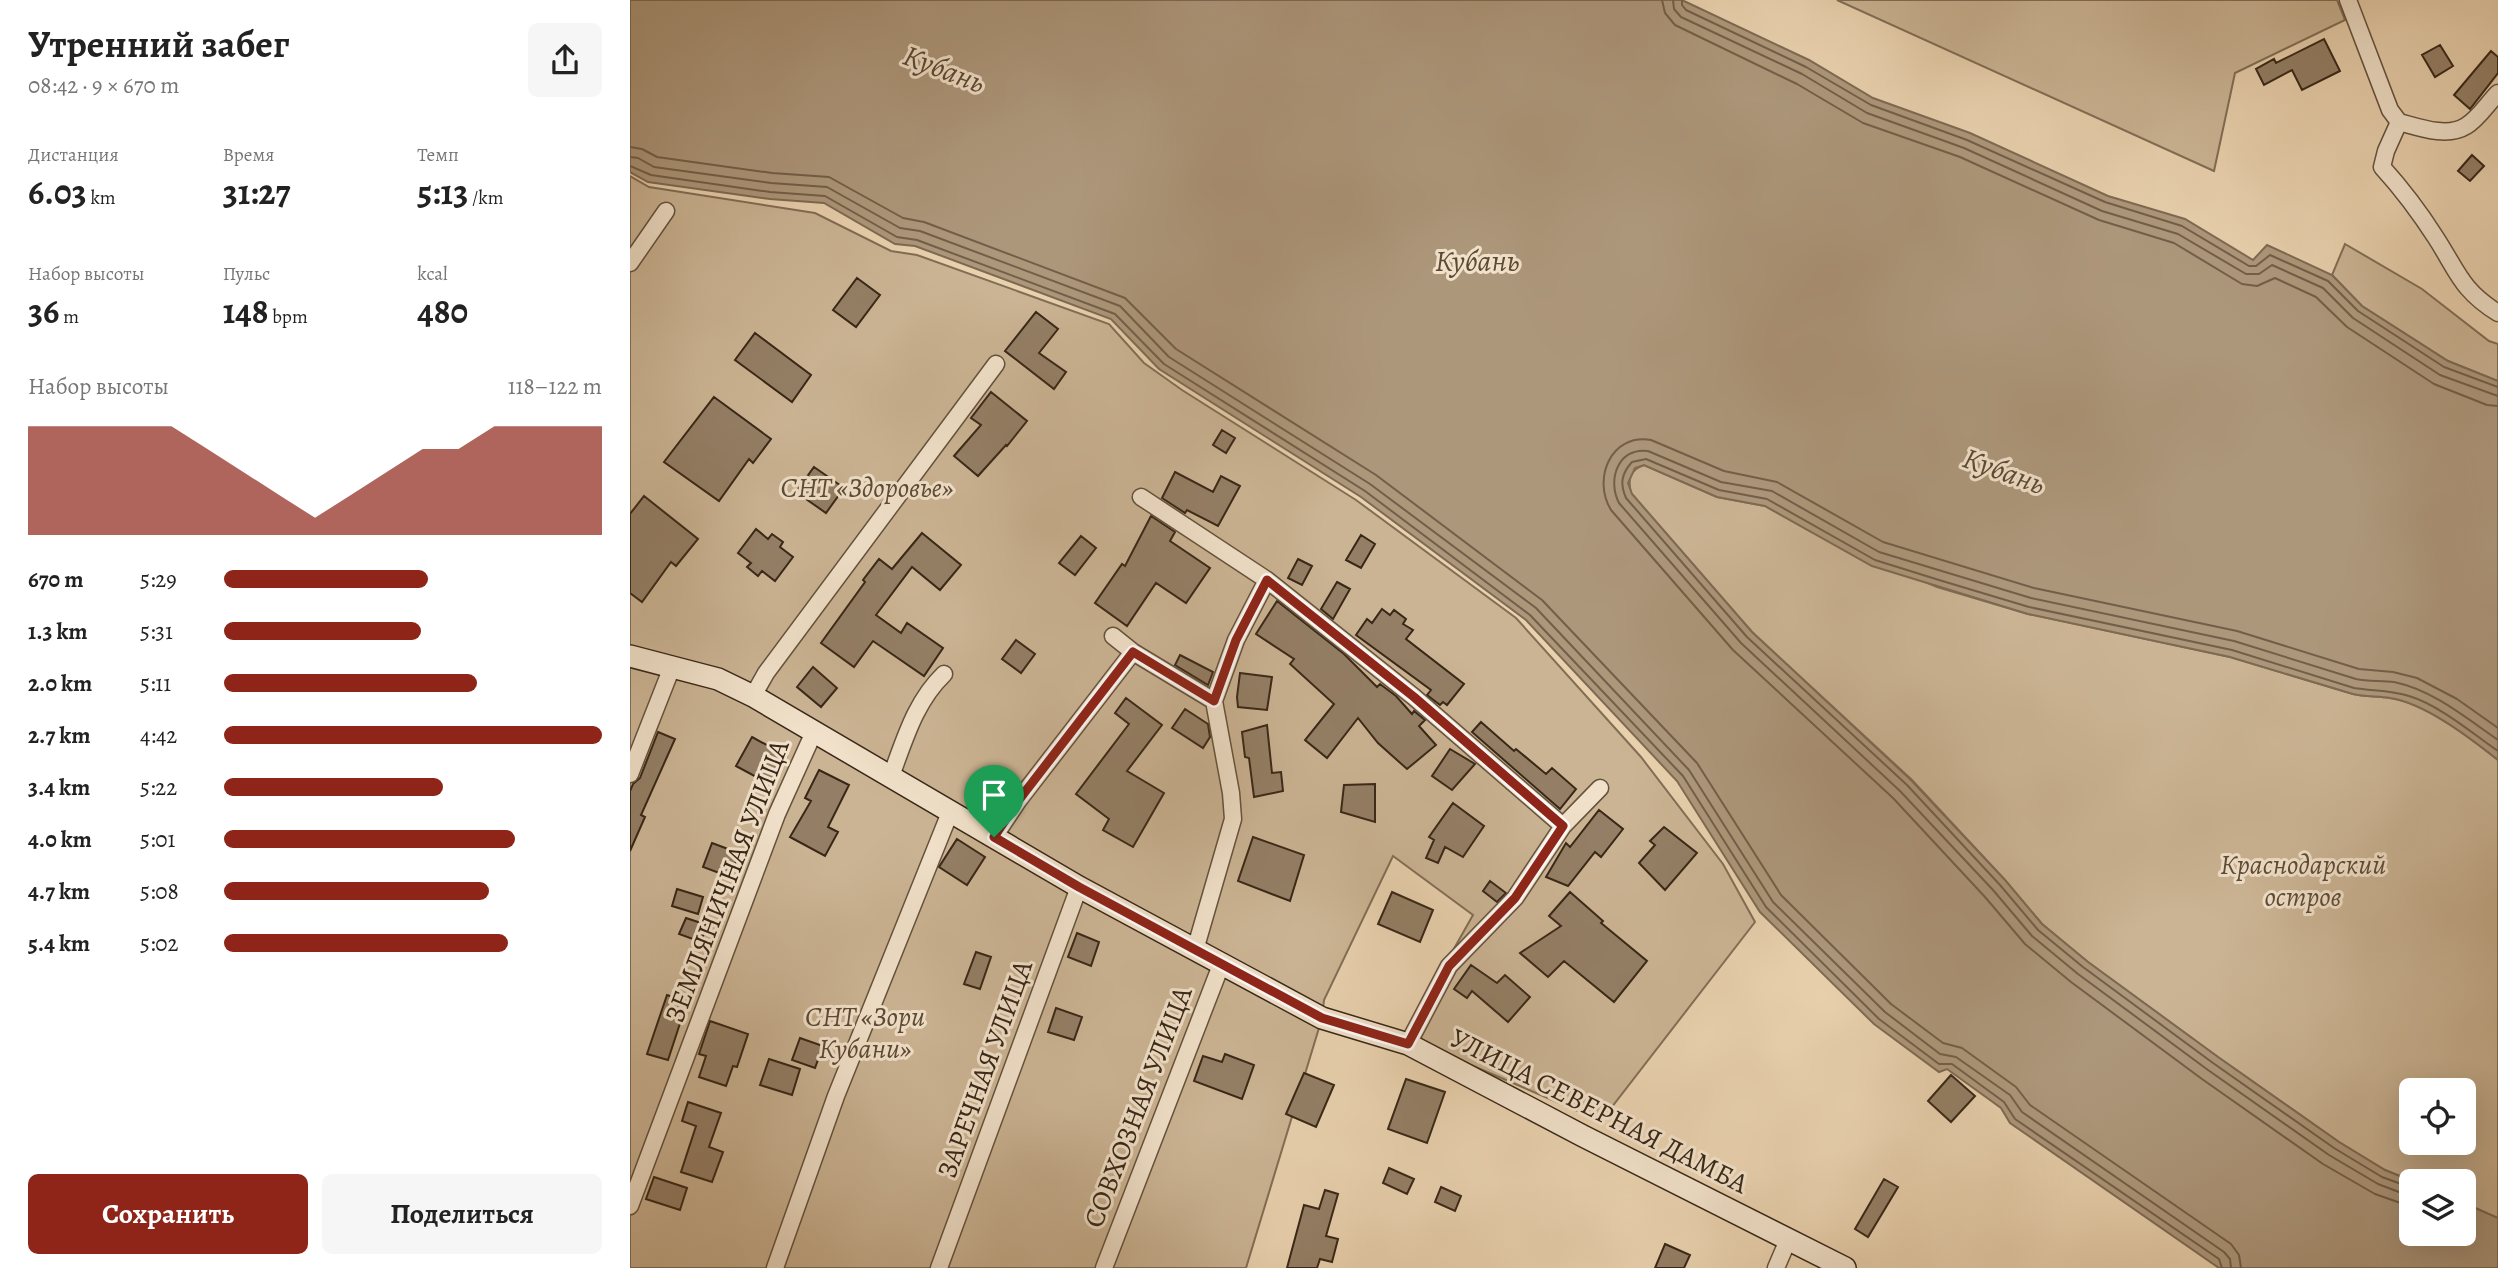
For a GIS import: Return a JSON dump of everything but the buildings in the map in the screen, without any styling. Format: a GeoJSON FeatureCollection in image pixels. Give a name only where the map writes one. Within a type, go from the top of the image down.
{"type":"FeatureCollection","features":[{"type":"Feature","properties":{"kind":"street"},"geometry":{"type":"LineString","coordinates":[[2348,0],[2390,110],[2399,122],[2426,129],[2454,131],[2467,126],[2498,93]]}},
{"type":"Feature","properties":{"kind":"street"},"geometry":{"type":"LineString","coordinates":[[2399,122],[2382,167],[2429,228],[2476,300],[2498,313]]}},
{"type":"Feature","properties":{"kind":"street"},"geometry":{"type":"LineString","coordinates":[[630,263],[666,211]]}},
{"type":"Feature","properties":{"kind":"street"},"geometry":{"type":"LineString","coordinates":[[753,696],[766,673],[996,364]]}},
{"type":"Feature","properties":{"kind":"street"},"geometry":{"type":"LineString","coordinates":[[1141,497],[1267,580],[1414,697],[1563,826]]}},
{"type":"Feature","properties":{"kind":"street"},"geometry":{"type":"LineString","coordinates":[[1195,950],[1233,818],[1214,701],[1236,640],[1267,580]]}},
{"type":"Feature","properties":{"kind":"street"},"geometry":{"type":"LineString","coordinates":[[1113,636],[1133,652],[1214,701]]}},
{"type":"Feature","properties":{"kind":"street"},"geometry":{"type":"LineString","coordinates":[[994,837],[1018,801],[1133,652]]}},
{"type":"Feature","properties":{"kind":"street","name":"УЛИЦА СЕВЕРНАЯ ДАМБА"},"geometry":{"type":"LineString","coordinates":[[630,656],[718,678],[951,810],[1079,887],[1322,1018],[1408,1044],[1845,1268]]}},
{"type":"Feature","properties":{"kind":"street"},"geometry":{"type":"LineString","coordinates":[[630,774],[672,667]]}},
{"type":"Feature","properties":{"kind":"street"},"geometry":{"type":"LineString","coordinates":[[891,776],[916,711],[944,674]]}},
{"type":"Feature","properties":{"kind":"street","name":"ЗЕМЛЯНИЧНАЯ УЛИЦА"},"geometry":{"type":"LineString","coordinates":[[630,1206],[777,814],[814,732]]}},
{"type":"Feature","properties":{"kind":"street"},"geometry":{"type":"LineString","coordinates":[[1408,1044],[1449,966],[1515,898],[1563,826],[1600,788]]}},
{"type":"Feature","properties":{"kind":"street"},"geometry":{"type":"LineString","coordinates":[[775,1268],[836,1096],[951,810]]}},
{"type":"Feature","properties":{"kind":"street","name":"ЗАРЕЧНАЯ УЛИЦА"},"geometry":{"type":"LineString","coordinates":[[939,1268],[1079,887]]}},
{"type":"Feature","properties":{"kind":"street","name":"СОВХОЗНАЯ УЛИЦА"},"geometry":{"type":"LineString","coordinates":[[1104,1268],[1221,965]]}},
{"type":"Feature","properties":{"kind":"street"},"geometry":{"type":"LineString","coordinates":[[1776,1268],[1788,1240]]}},
{"type":"Feature","properties":{"kind":"green space"},"geometry":{"type":"Polygon","coordinates":[[[1837,0],[2337,0],[2345,20],[2235,73],[2214,171],[1837,0]]]}},
{"type":"Feature","properties":{"kind":"green space","name":"СНТ «Зори Кубани»"},"geometry":{"type":"Polygon","coordinates":[[[630,176],[649,187],[815,213],[891,251],[917,255],[1109,324],[1144,363],[1356,500],[1516,618],[1641,757],[1723,864],[1755,922],[1601,1121],[1471,1065],[1408,1030],[1473,915],[1393,856],[1324,1000],[1322,1018],[1246,1268],[630,1268],[630,176]]]}},
{"type":"Feature","properties":{"kind":"green space"},"geometry":{"type":"Polygon","coordinates":[[[2345,244],[2422,289],[2489,341],[2498,344],[2498,381],[2448,361],[2362,306],[2332,275],[2345,244]]]}},
{"type":"Feature","properties":{"kind":"green space","name":"Краснодарский остров"},"geometry":{"type":"Polygon","coordinates":[[[1644,465],[1717,497],[1765,506],[1810,531],[1937,587],[2028,614],[2230,657],[2353,694],[2404,701],[2447,723],[2498,760],[2498,1218],[2476,1208],[2476,1169],[2399,1169],[2399,1176],[2385,1170],[2339,1142],[2218,1057],[2088,962],[2042,924],[1912,780],[1752,632],[1631,493],[1631,476],[1644,465]]]}},
{"type":"Feature","properties":{"kind":"water","name":"Кубань"},"geometry":{"type":"Polygon","coordinates":[[[630,0],[1682,0],[1809,60],[1873,98],[1970,133],[2108,196],[2185,219],[2253,260],[2267,245],[2332,275],[2362,306],[2448,361],[2498,381],[2498,760],[2447,723],[2404,701],[2353,694],[2230,657],[2028,614],[1872,566],[1765,506],[1717,497],[1644,465],[1635,468],[1628,483],[1632,494],[1752,632],[1911,780],[2005,880],[2042,924],[2088,962],[2218,1057],[2339,1142],[2399,1176],[2399,1246],[2476,1246],[2476,1208],[2498,1218],[2498,1268],[2219,1268],[2010,1123],[2001,1108],[1947,1069],[1939,1072],[1874,1024],[1760,912],[1677,781],[1526,620],[1361,497],[1159,369],[1111,319],[915,246],[895,244],[824,203],[770,199],[648,182],[630,172],[630,0]]]}},
{"type":"Feature","properties":{"kind":"route"},"geometry":{"type":"LineString","coordinates":[[1267,580],[1414,697],[1563,826],[1515,898],[1449,966],[1408,1044],[1322,1018],[1079,887],[994,837],[1018,801],[1133,652],[1214,701],[1236,640],[1267,580]]}},
{"type":"Feature","properties":{"kind":"park label","name":"СНТ «Здоровье»"},"geometry":{"type":"Point","coordinates":[867,488]}}]}
